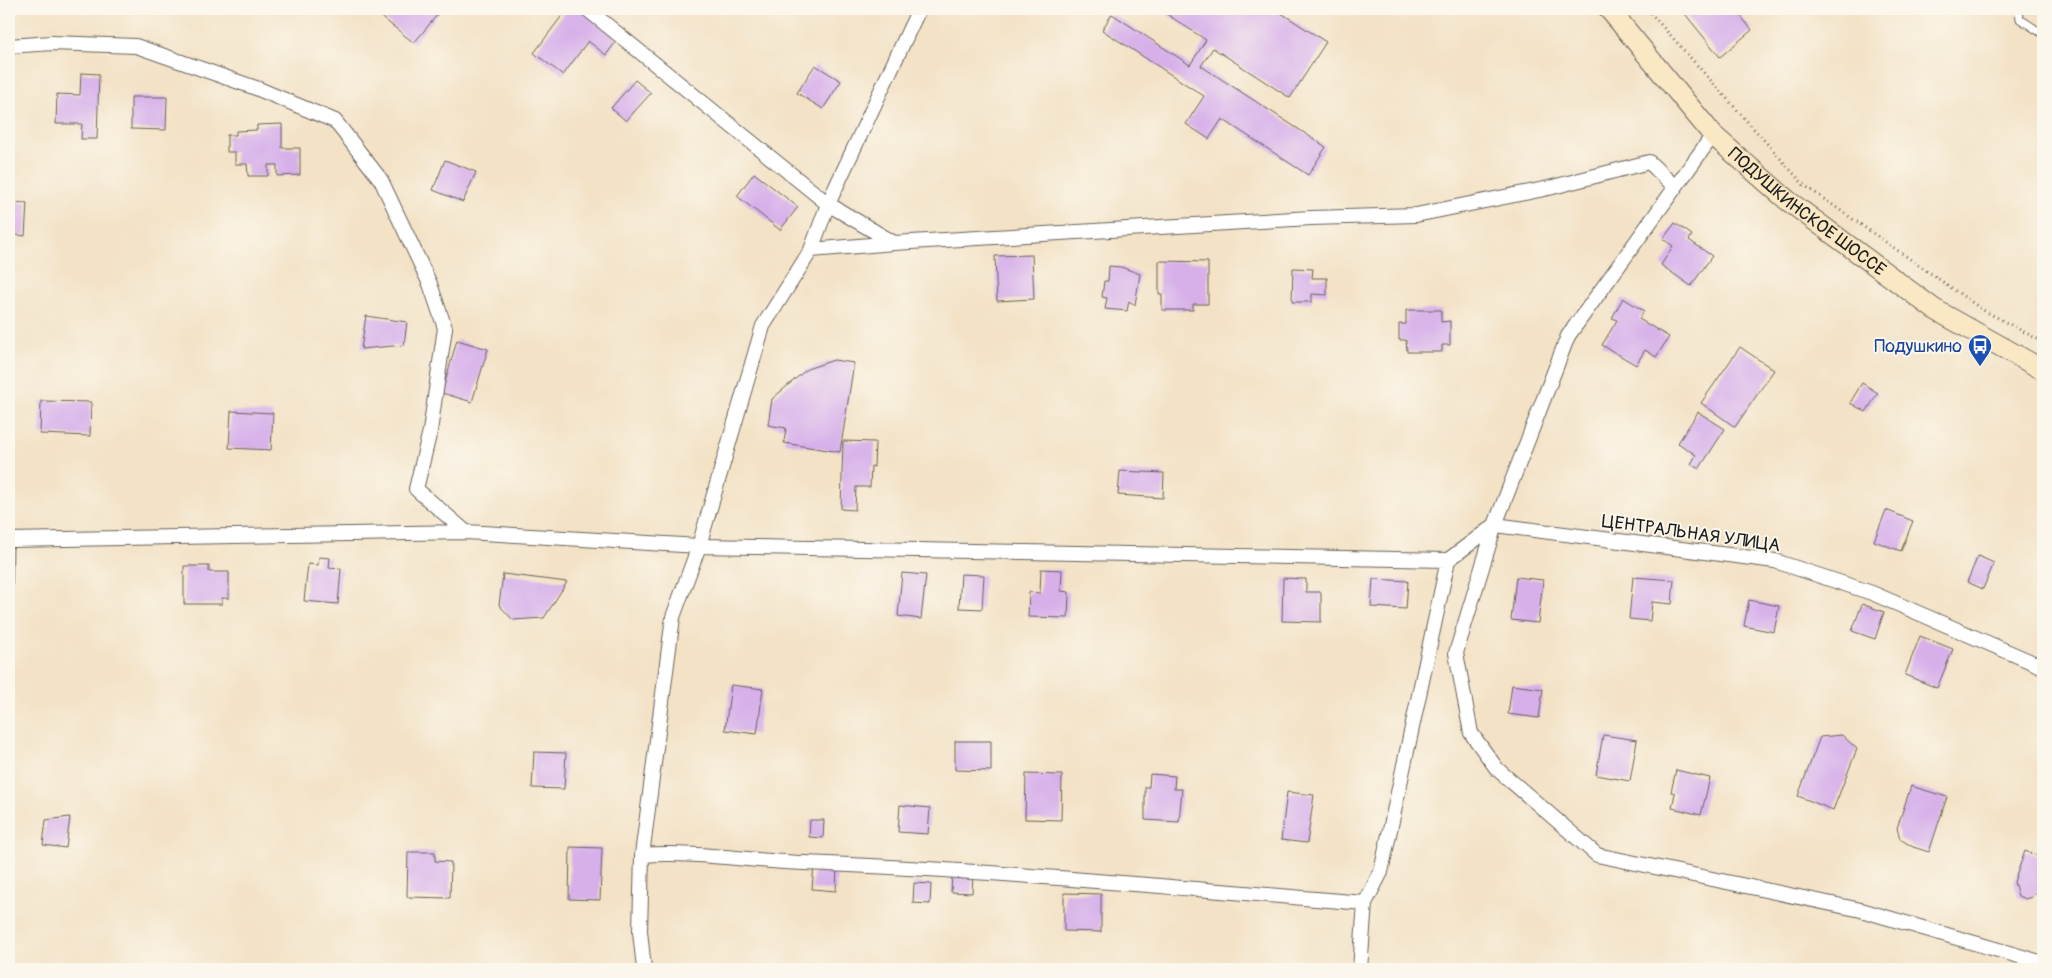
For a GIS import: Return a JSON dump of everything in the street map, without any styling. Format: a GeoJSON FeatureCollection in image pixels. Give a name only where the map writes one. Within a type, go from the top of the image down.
{"type":"FeatureCollection","features":[{"type":"Feature","properties":{"kind":"main road","name":"ПОДУШКИНСКОЕ ШОССЕ"},"geometry":{"type":"LineString","coordinates":[[1609,9],[1712,135],[1787,200],[1934,309],[2043,370]]}},
{"type":"Feature","properties":{"kind":"street"},"geometry":{"type":"LineString","coordinates":[[588,9],[828,204],[894,243]]}},
{"type":"Feature","properties":{"kind":"street"},"geometry":{"type":"LineString","coordinates":[[644,969],[640,931],[642,855],[673,617],[699,546],[763,326],[811,250],[828,204],[919,9]]}},
{"type":"Feature","properties":{"kind":"street"},"geometry":{"type":"LineString","coordinates":[[9,46],[52,43],[136,46],[256,88],[335,122],[381,180],[430,284],[445,328],[430,431],[416,488],[466,532]]}},
{"type":"Feature","properties":{"kind":"street"},"geometry":{"type":"LineString","coordinates":[[1712,135],[1568,336],[1495,525],[1456,653],[1471,733],[1497,769],[1597,854],[1861,910],[2043,963]]}},
{"type":"Feature","properties":{"kind":"street"},"geometry":{"type":"LineString","coordinates":[[811,250],[894,243],[1311,218],[1416,216],[1549,188],[1649,162],[1675,187]]}},
{"type":"Feature","properties":{"kind":"street"},"geometry":{"type":"LineString","coordinates":[[9,540],[466,532],[699,546],[1448,560],[1495,525]]}},
{"type":"Feature","properties":{"kind":"street","name":"ЦЕНТРАЛЬНАЯ УЛИЦА"},"geometry":{"type":"LineString","coordinates":[[1495,525],[1775,561],[1872,593],[2043,667]]}},
{"type":"Feature","properties":{"kind":"street"},"geometry":{"type":"LineString","coordinates":[[1360,969],[1365,903],[1381,872],[1448,560]]}},
{"type":"Feature","properties":{"kind":"street"},"geometry":{"type":"LineString","coordinates":[[642,855],[670,853],[763,862],[924,868],[1365,903]]}},
{"type":"Feature","properties":{"kind":"lane"},"geometry":{"type":"LineString","coordinates":[[2019,9],[2020,19],[2043,34]]}},
{"type":"Feature","properties":{"kind":"path"},"geometry":{"type":"LineString","coordinates":[[1647,9],[1804,185],[1983,310],[2043,342]]}},
{"type":"Feature","properties":{"kind":"building"},"geometry":{"type":"Polygon","coordinates":[[[384,9],[442,9],[414,43],[379,15],[384,9]]]}},
{"type":"Feature","properties":{"kind":"building"},"geometry":{"type":"Polygon","coordinates":[[[567,9],[579,9],[618,39],[606,55],[588,41],[563,75],[534,53],[567,9]]]}},
{"type":"Feature","properties":{"kind":"building"},"geometry":{"type":"Polygon","coordinates":[[[1168,9],[1275,9],[1326,42],[1290,98],[1213,48],[1201,66],[1326,147],[1308,175],[1222,119],[1209,139],[1186,124],[1204,96],[1102,30],[1112,14],[1190,65],[1206,40],[1165,13],[1168,9]]]}},
{"type":"Feature","properties":{"kind":"building"},"geometry":{"type":"Polygon","coordinates":[[[1681,9],[1735,9],[1752,30],[1720,57],[1681,9]]]}},
{"type":"Feature","properties":{"kind":"building"},"geometry":{"type":"Polygon","coordinates":[[[815,65],[841,81],[823,109],[797,93],[815,65]]]}},
{"type":"Feature","properties":{"kind":"building"},"geometry":{"type":"Polygon","coordinates":[[[81,73],[99,74],[97,139],[81,139],[82,124],[56,124],[57,94],[80,95],[81,73]]]}},
{"type":"Feature","properties":{"kind":"building"},"geometry":{"type":"Polygon","coordinates":[[[635,80],[651,93],[626,121],[611,108],[635,80]]]}},
{"type":"Feature","properties":{"kind":"building"},"geometry":{"type":"Polygon","coordinates":[[[131,97],[167,97],[166,130],[131,129],[131,97]]]}},
{"type":"Feature","properties":{"kind":"building"},"geometry":{"type":"Polygon","coordinates":[[[282,124],[282,148],[300,148],[300,175],[277,176],[277,165],[268,165],[268,176],[248,176],[247,164],[235,164],[235,152],[227,152],[227,135],[236,135],[236,131],[257,130],[257,125],[282,124]]]}},
{"type":"Feature","properties":{"kind":"building"},"geometry":{"type":"Polygon","coordinates":[[[445,160],[476,172],[463,202],[433,190],[445,160]]]}},
{"type":"Feature","properties":{"kind":"building"},"geometry":{"type":"Polygon","coordinates":[[[754,173],[798,207],[780,230],[737,196],[754,173]]]}},
{"type":"Feature","properties":{"kind":"building"},"geometry":{"type":"Polygon","coordinates":[[[9,202],[27,203],[25,236],[9,234],[9,202]]]}},
{"type":"Feature","properties":{"kind":"building"},"geometry":{"type":"Polygon","coordinates":[[[1675,223],[1692,235],[1689,240],[1712,256],[1691,286],[1661,265],[1673,246],[1663,239],[1675,223]]]}},
{"type":"Feature","properties":{"kind":"building"},"geometry":{"type":"Polygon","coordinates":[[[1032,255],[1034,299],[997,301],[995,256],[1032,255]]]}},
{"type":"Feature","properties":{"kind":"building"},"geometry":{"type":"Polygon","coordinates":[[[1159,261],[1208,262],[1208,304],[1193,304],[1193,310],[1162,310],[1162,294],[1159,294],[1159,261]]]}},
{"type":"Feature","properties":{"kind":"building"},"geometry":{"type":"Polygon","coordinates":[[[1109,266],[1121,267],[1140,274],[1135,305],[1129,301],[1127,311],[1105,309],[1107,298],[1102,297],[1104,281],[1108,281],[1109,266]]]}},
{"type":"Feature","properties":{"kind":"building"},"geometry":{"type":"Polygon","coordinates":[[[1293,268],[1313,269],[1312,278],[1327,278],[1327,295],[1312,294],[1312,302],[1292,302],[1293,268]]]}},
{"type":"Feature","properties":{"kind":"building"},"geometry":{"type":"Polygon","coordinates":[[[1623,298],[1644,311],[1639,319],[1669,337],[1656,357],[1645,350],[1636,365],[1602,345],[1617,320],[1612,318],[1623,298]]]}},
{"type":"Feature","properties":{"kind":"building"},"geometry":{"type":"Polygon","coordinates":[[[1406,310],[1441,310],[1441,322],[1450,321],[1450,345],[1442,345],[1442,352],[1407,352],[1406,340],[1399,340],[1399,324],[1406,324],[1406,310]]]}},
{"type":"Feature","properties":{"kind":"building"},"geometry":{"type":"Polygon","coordinates":[[[366,316],[407,322],[404,345],[361,349],[366,316]]]}},
{"type":"Feature","properties":{"kind":"building"},"geometry":{"type":"Polygon","coordinates":[[[457,340],[488,349],[472,402],[442,393],[457,340]]]}},
{"type":"Feature","properties":{"kind":"building"},"geometry":{"type":"Polygon","coordinates":[[[1740,347],[1774,370],[1735,427],[1701,403],[1740,347]]]}},
{"type":"Feature","properties":{"kind":"building"},"geometry":{"type":"Polygon","coordinates":[[[834,360],[854,363],[840,452],[784,443],[786,428],[768,425],[772,399],[807,369],[834,360]]]}},
{"type":"Feature","properties":{"kind":"building"},"geometry":{"type":"Polygon","coordinates":[[[1862,383],[1878,393],[1866,412],[1850,403],[1862,383]]]}},
{"type":"Feature","properties":{"kind":"building"},"geometry":{"type":"Polygon","coordinates":[[[41,401],[91,402],[90,436],[40,434],[41,401]]]}},
{"type":"Feature","properties":{"kind":"building"},"geometry":{"type":"Polygon","coordinates":[[[231,411],[273,413],[271,450],[229,448],[231,411]]]}},
{"type":"Feature","properties":{"kind":"building"},"geometry":{"type":"Polygon","coordinates":[[[1698,412],[1725,429],[1699,469],[1691,464],[1696,455],[1678,443],[1698,412]]]}},
{"type":"Feature","properties":{"kind":"building"},"geometry":{"type":"Polygon","coordinates":[[[843,441],[875,442],[874,467],[871,466],[870,487],[856,487],[855,510],[841,509],[843,441]]]}},
{"type":"Feature","properties":{"kind":"building"},"geometry":{"type":"Polygon","coordinates":[[[1120,471],[1164,473],[1163,498],[1118,495],[1120,471]]]}},
{"type":"Feature","properties":{"kind":"building"},"geometry":{"type":"Polygon","coordinates":[[[1886,510],[1913,521],[1901,551],[1874,541],[1886,510]]]}},
{"type":"Feature","properties":{"kind":"building"},"geometry":{"type":"Polygon","coordinates":[[[9,547],[13,547],[12,601],[9,601],[9,547]]]}},
{"type":"Feature","properties":{"kind":"building"},"geometry":{"type":"Polygon","coordinates":[[[1978,556],[1994,563],[1983,589],[1967,582],[1978,556]]]}},
{"type":"Feature","properties":{"kind":"building"},"geometry":{"type":"Polygon","coordinates":[[[319,557],[330,558],[329,568],[341,569],[338,604],[304,601],[308,564],[318,565],[319,557]]]}},
{"type":"Feature","properties":{"kind":"building"},"geometry":{"type":"Polygon","coordinates":[[[184,566],[209,566],[209,572],[229,572],[229,598],[222,598],[222,604],[184,604],[184,566]]]}},
{"type":"Feature","properties":{"kind":"building"},"geometry":{"type":"Polygon","coordinates":[[[1041,569],[1062,570],[1061,591],[1069,592],[1068,618],[1028,617],[1029,592],[1040,593],[1041,569]]]}},
{"type":"Feature","properties":{"kind":"building"},"geometry":{"type":"Polygon","coordinates":[[[902,573],[926,575],[921,619],[898,616],[902,573]]]}},
{"type":"Feature","properties":{"kind":"building"},"geometry":{"type":"Polygon","coordinates":[[[503,574],[567,582],[544,618],[513,620],[499,605],[503,574]]]}},
{"type":"Feature","properties":{"kind":"building"},"geometry":{"type":"Polygon","coordinates":[[[961,574],[984,575],[982,609],[959,608],[961,574]]]}},
{"type":"Feature","properties":{"kind":"building"},"geometry":{"type":"Polygon","coordinates":[[[1516,577],[1543,580],[1538,623],[1511,620],[1516,577]]]}},
{"type":"Feature","properties":{"kind":"building"},"geometry":{"type":"Polygon","coordinates":[[[1633,577],[1674,580],[1672,604],[1652,602],[1650,621],[1629,619],[1633,577]]]}},
{"type":"Feature","properties":{"kind":"building"},"geometry":{"type":"Polygon","coordinates":[[[1283,578],[1306,579],[1306,592],[1321,592],[1321,622],[1282,621],[1283,578]]]}},
{"type":"Feature","properties":{"kind":"building"},"geometry":{"type":"Polygon","coordinates":[[[1373,579],[1408,581],[1406,609],[1371,607],[1373,579]]]}},
{"type":"Feature","properties":{"kind":"building"},"geometry":{"type":"Polygon","coordinates":[[[1749,600],[1779,606],[1774,632],[1744,626],[1749,600]]]}},
{"type":"Feature","properties":{"kind":"building"},"geometry":{"type":"Polygon","coordinates":[[[1862,604],[1884,612],[1875,639],[1852,631],[1862,604]]]}},
{"type":"Feature","properties":{"kind":"building"},"geometry":{"type":"Polygon","coordinates":[[[1920,636],[1953,649],[1937,688],[1905,675],[1920,636]]]}},
{"type":"Feature","properties":{"kind":"building"},"geometry":{"type":"Polygon","coordinates":[[[731,685],[763,689],[757,734],[725,730],[731,685]]]}},
{"type":"Feature","properties":{"kind":"building"},"geometry":{"type":"Polygon","coordinates":[[[1512,685],[1543,689],[1539,718],[1508,714],[1512,685]]]}},
{"type":"Feature","properties":{"kind":"building"},"geometry":{"type":"Polygon","coordinates":[[[1603,735],[1637,740],[1630,781],[1596,775],[1603,735]]]}},
{"type":"Feature","properties":{"kind":"building"},"geometry":{"type":"Polygon","coordinates":[[[1842,735],[1857,749],[1833,810],[1798,796],[1820,737],[1842,735]]]}},
{"type":"Feature","properties":{"kind":"building"},"geometry":{"type":"Polygon","coordinates":[[[955,741],[991,741],[991,771],[955,770],[955,741]]]}},
{"type":"Feature","properties":{"kind":"building"},"geometry":{"type":"Polygon","coordinates":[[[534,752],[566,753],[564,789],[532,788],[534,752]]]}},
{"type":"Feature","properties":{"kind":"building"},"geometry":{"type":"Polygon","coordinates":[[[1676,770],[1710,778],[1701,815],[1672,808],[1675,793],[1671,792],[1676,770]]]}},
{"type":"Feature","properties":{"kind":"building"},"geometry":{"type":"Polygon","coordinates":[[[1026,774],[1062,775],[1061,820],[1025,819],[1026,774]]]}},
{"type":"Feature","properties":{"kind":"building"},"geometry":{"type":"Polygon","coordinates":[[[1150,774],[1175,776],[1174,789],[1182,789],[1179,822],[1145,820],[1145,787],[1149,787],[1150,774]]]}},
{"type":"Feature","properties":{"kind":"building"},"geometry":{"type":"Polygon","coordinates":[[[1911,786],[1947,797],[1929,852],[1913,847],[1900,839],[1897,828],[1911,786]]]}},
{"type":"Feature","properties":{"kind":"building"},"geometry":{"type":"Polygon","coordinates":[[[1287,792],[1314,795],[1307,843],[1281,840],[1287,792]]]}},
{"type":"Feature","properties":{"kind":"building"},"geometry":{"type":"Polygon","coordinates":[[[900,805],[930,808],[928,834],[898,832],[900,805]]]}},
{"type":"Feature","properties":{"kind":"building"},"geometry":{"type":"Polygon","coordinates":[[[70,817],[66,848],[43,845],[46,820],[70,817]]]}},
{"type":"Feature","properties":{"kind":"building"},"geometry":{"type":"Polygon","coordinates":[[[810,820],[824,820],[823,838],[809,837],[810,820]]]}},
{"type":"Feature","properties":{"kind":"building"},"geometry":{"type":"Polygon","coordinates":[[[570,847],[602,848],[600,900],[569,899],[570,847]]]}},
{"type":"Feature","properties":{"kind":"building"},"geometry":{"type":"Polygon","coordinates":[[[2025,851],[2043,858],[2043,883],[2032,897],[2025,899],[2018,896],[2014,882],[2025,851]]]}},
{"type":"Feature","properties":{"kind":"building"},"geometry":{"type":"Polygon","coordinates":[[[408,852],[435,852],[435,861],[451,862],[450,898],[407,897],[408,852]]]}},
{"type":"Feature","properties":{"kind":"building"},"geometry":{"type":"Polygon","coordinates":[[[814,864],[837,866],[836,891],[812,889],[814,864]]]}},
{"type":"Feature","properties":{"kind":"building"},"geometry":{"type":"Polygon","coordinates":[[[952,874],[973,875],[972,893],[951,892],[952,874]]]}},
{"type":"Feature","properties":{"kind":"building"},"geometry":{"type":"Polygon","coordinates":[[[914,883],[931,884],[930,904],[913,903],[914,883]]]}},
{"type":"Feature","properties":{"kind":"building"},"geometry":{"type":"Polygon","coordinates":[[[1064,893],[1101,894],[1101,932],[1064,931],[1064,893]]]}},
{"type":"Feature","properties":{"kind":"place","name":"Подушкино"},"geometry":{"type":"Point","coordinates":[1980,367]}}]}
